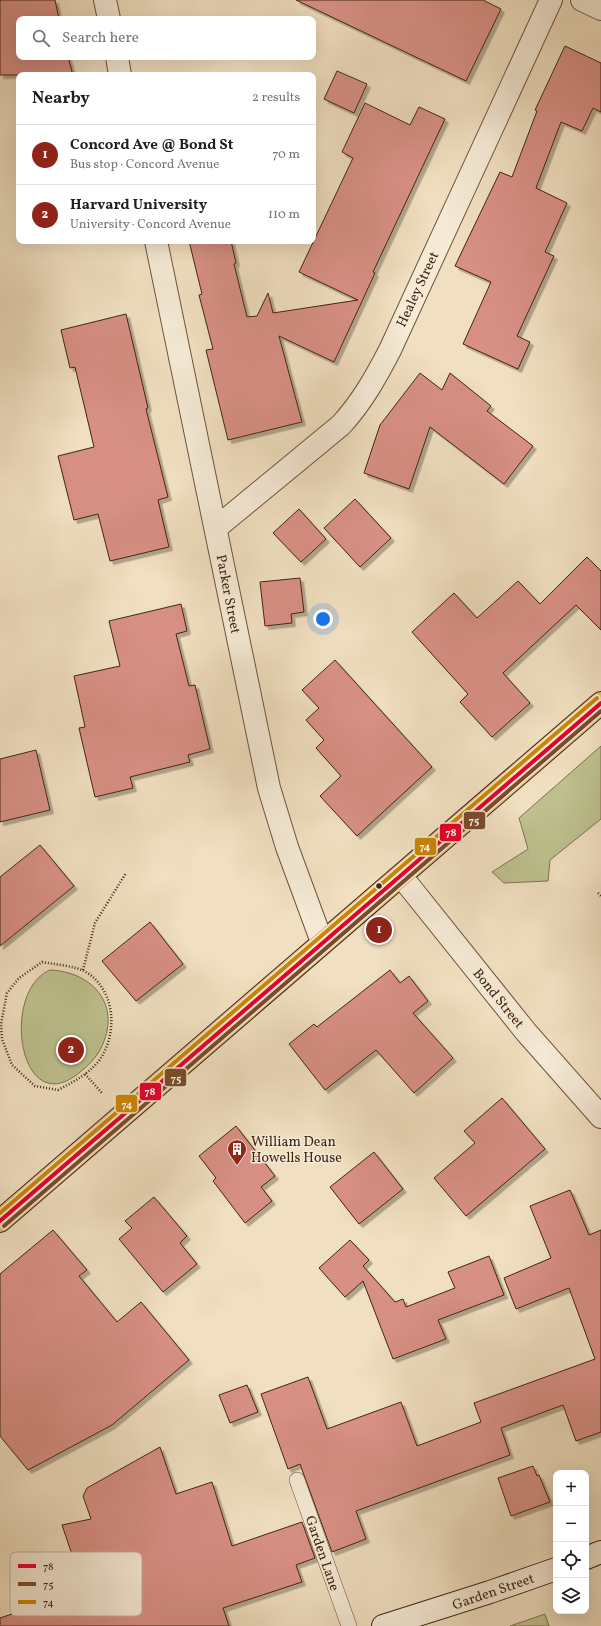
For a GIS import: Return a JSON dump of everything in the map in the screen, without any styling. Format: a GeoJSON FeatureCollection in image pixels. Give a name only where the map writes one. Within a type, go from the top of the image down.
{"type":"FeatureCollection","features":[{"type":"Feature","properties":{"kind":"main road"},"geometry":{"type":"LineString","coordinates":[[0,1221],[601,703]]}},
{"type":"Feature","properties":{"kind":"street"},"geometry":{"type":"LineString","coordinates":[[105,0],[108,16]]}},
{"type":"Feature","properties":{"kind":"street","name":"Healey Street"},"geometry":{"type":"LineString","coordinates":[[216,528],[341,425],[356,408],[368,390],[390,350],[551,0]]}},
{"type":"Feature","properties":{"kind":"street"},"geometry":{"type":"LineString","coordinates":[[582,0],[601,9]]}},
{"type":"Feature","properties":{"kind":"street"},"geometry":{"type":"LineString","coordinates":[[118,60],[120,72]]}},
{"type":"Feature","properties":{"kind":"street","name":"Parker Street"},"geometry":{"type":"LineString","coordinates":[[157,244],[269,788],[287,848],[322,942]]}},
{"type":"Feature","properties":{"kind":"street","name":"Bond Street"},"geometry":{"type":"LineString","coordinates":[[401,876],[526,1032],[601,1117]]}},
{"type":"Feature","properties":{"kind":"street"},"geometry":{"type":"LineString","coordinates":[[589,1557],[601,1552]]}},
{"type":"Feature","properties":{"kind":"street","name":"Garden Street"},"geometry":{"type":"LineString","coordinates":[[383,1626],[553,1570]]}},
{"type":"Feature","properties":{"kind":"lane","name":"Garden Lane"},"geometry":{"type":"LineString","coordinates":[[297,1480],[348,1626]]}},
{"type":"Feature","properties":{"kind":"path"},"geometry":{"type":"LineString","coordinates":[[83,970],[94,923],[126,873]]}},
{"type":"Feature","properties":{"kind":"path"},"geometry":{"type":"LineString","coordinates":[[598,893],[601,896]]}},
{"type":"Feature","properties":{"kind":"path"},"geometry":{"type":"LineString","coordinates":[[42,962],[83,970],[98,982],[108,998],[112,1026],[105,1052],[85,1074],[58,1090],[35,1086],[12,1065],[2,1039],[1,1024],[7,993],[19,978],[42,962]]}},
{"type":"Feature","properties":{"kind":"path"},"geometry":{"type":"LineString","coordinates":[[85,1074],[102,1093]]}},
{"type":"Feature","properties":{"kind":"green space"},"geometry":{"type":"Polygon","coordinates":[[[601,746],[601,819],[550,860],[548,881],[504,883],[492,872],[528,849],[519,818],[601,746]]]}},
{"type":"Feature","properties":{"kind":"green space"},"geometry":{"type":"Polygon","coordinates":[[[50,970],[66,972],[91,984],[100,994],[106,1005],[108,1018],[107,1033],[99,1052],[89,1065],[79,1073],[58,1084],[42,1081],[30,1067],[23,1048],[21,1025],[25,1002],[34,982],[50,970]]]}},
{"type":"Feature","properties":{"kind":"green space"},"geometry":{"type":"Polygon","coordinates":[[[545,1614],[549,1626],[510,1626],[545,1614]]]}},
{"type":"Feature","properties":{"kind":"building"},"geometry":{"type":"Polygon","coordinates":[[[0,0],[55,0],[58,16],[16,16],[16,60],[69,60],[72,72],[16,72],[16,75],[0,75],[0,0]]]}},
{"type":"Feature","properties":{"kind":"building"},"geometry":{"type":"Polygon","coordinates":[[[296,0],[483,0],[501,9],[466,81],[296,0]]]}},
{"type":"Feature","properties":{"kind":"building"},"geometry":{"type":"Polygon","coordinates":[[[565,46],[601,63],[601,112],[593,108],[582,131],[561,122],[536,188],[567,203],[545,252],[554,256],[517,336],[530,342],[518,369],[463,344],[491,282],[455,266],[500,172],[512,177],[537,111],[535,110],[565,46]]]}},
{"type":"Feature","properties":{"kind":"building"},"geometry":{"type":"Polygon","coordinates":[[[337,71],[367,84],[354,113],[324,99],[337,71]]]}},
{"type":"Feature","properties":{"kind":"building"},"geometry":{"type":"Polygon","coordinates":[[[365,103],[410,125],[419,107],[445,119],[373,272],[375,273],[334,362],[279,336],[302,422],[228,440],[206,350],[213,349],[199,295],[202,294],[190,244],[232,244],[236,263],[234,264],[247,317],[257,316],[268,293],[273,313],[358,300],[299,272],[312,244],[316,244],[316,236],[353,158],[342,152],[365,103]]]}},
{"type":"Feature","properties":{"kind":"building"},"geometry":{"type":"Polygon","coordinates":[[[126,314],[148,408],[146,409],[168,497],[158,500],[169,547],[110,561],[98,514],[74,520],[58,456],[94,447],[75,367],[70,368],[61,330],[126,314]]]}},
{"type":"Feature","properties":{"kind":"building"},"geometry":{"type":"Polygon","coordinates":[[[420,373],[442,390],[450,373],[491,406],[487,411],[533,446],[504,484],[430,427],[409,489],[364,473],[380,425],[420,373]]]}},
{"type":"Feature","properties":{"kind":"building"},"geometry":{"type":"Polygon","coordinates":[[[355,499],[391,538],[360,567],[324,528],[355,499]]]}},
{"type":"Feature","properties":{"kind":"building"},"geometry":{"type":"Polygon","coordinates":[[[299,509],[326,539],[301,562],[273,533],[299,509]]]}},
{"type":"Feature","properties":{"kind":"building"},"geometry":{"type":"Polygon","coordinates":[[[587,557],[601,571],[601,630],[576,605],[503,673],[530,703],[492,737],[460,702],[468,694],[412,632],[454,593],[477,618],[518,581],[540,604],[587,557]]]}},
{"type":"Feature","properties":{"kind":"building"},"geometry":{"type":"Polygon","coordinates":[[[300,578],[304,612],[291,614],[292,623],[265,626],[260,582],[300,578]]]}},
{"type":"Feature","properties":{"kind":"building"},"geometry":{"type":"Polygon","coordinates":[[[181,604],[187,631],[176,634],[189,686],[195,685],[210,749],[188,755],[190,762],[130,777],[133,788],[95,797],[79,728],[85,727],[74,676],[120,666],[109,621],[181,604]]]}},
{"type":"Feature","properties":{"kind":"building"},"geometry":{"type":"Polygon","coordinates":[[[335,660],[432,767],[357,836],[320,796],[341,776],[316,748],[324,740],[306,720],[319,708],[302,690],[335,660]]]}},
{"type":"Feature","properties":{"kind":"building"},"geometry":{"type":"Polygon","coordinates":[[[36,750],[50,810],[0,822],[0,759],[36,750]]]}},
{"type":"Feature","properties":{"kind":"building"},"geometry":{"type":"Polygon","coordinates":[[[40,845],[74,886],[0,946],[0,877],[40,845]]]}},
{"type":"Feature","properties":{"kind":"building"},"geometry":{"type":"Polygon","coordinates":[[[150,922],[183,964],[136,1001],[102,961],[150,922]]]}},
{"type":"Feature","properties":{"kind":"building"},"geometry":{"type":"Polygon","coordinates":[[[390,970],[400,983],[409,976],[428,1001],[413,1013],[453,1058],[414,1093],[376,1050],[325,1090],[289,1044],[314,1024],[317,1027],[390,970]]]}},
{"type":"Feature","properties":{"kind":"building"},"geometry":{"type":"Polygon","coordinates":[[[502,1098],[545,1149],[466,1216],[434,1178],[475,1143],[464,1131],[502,1098]]]}},
{"type":"Feature","properties":{"kind":"building","name":"William Dean Howells House"},"geometry":{"type":"Polygon","coordinates":[[[236,1126],[275,1176],[261,1187],[272,1201],[245,1223],[213,1181],[216,1178],[199,1156],[236,1126]]]}},
{"type":"Feature","properties":{"kind":"building"},"geometry":{"type":"Polygon","coordinates":[[[374,1152],[403,1189],[359,1224],[330,1187],[374,1152]]]}},
{"type":"Feature","properties":{"kind":"building"},"geometry":{"type":"Polygon","coordinates":[[[570,1190],[589,1235],[601,1230],[601,1432],[576,1441],[563,1405],[501,1428],[510,1455],[356,1511],[366,1539],[332,1552],[300,1464],[288,1469],[261,1394],[308,1377],[327,1429],[401,1402],[417,1446],[481,1422],[474,1403],[595,1359],[569,1288],[516,1309],[504,1278],[551,1258],[530,1206],[570,1190]]]}},
{"type":"Feature","properties":{"kind":"building"},"geometry":{"type":"Polygon","coordinates":[[[154,1197],[187,1236],[180,1243],[197,1264],[163,1292],[119,1239],[132,1228],[125,1221],[154,1197]]]}},
{"type":"Feature","properties":{"kind":"building"},"geometry":{"type":"Polygon","coordinates":[[[53,1230],[87,1270],[79,1276],[117,1322],[141,1302],[189,1360],[112,1425],[28,1470],[0,1436],[0,1274],[53,1230]]]}},
{"type":"Feature","properties":{"kind":"building"},"geometry":{"type":"Polygon","coordinates":[[[350,1240],[369,1260],[363,1266],[395,1302],[403,1299],[406,1307],[455,1288],[448,1272],[489,1256],[504,1295],[438,1320],[446,1339],[393,1359],[363,1281],[345,1297],[319,1268],[350,1240]]]}},
{"type":"Feature","properties":{"kind":"building"},"geometry":{"type":"Polygon","coordinates":[[[247,1385],[258,1412],[230,1423],[219,1395],[247,1385]]]}},
{"type":"Feature","properties":{"kind":"building"},"geometry":{"type":"Polygon","coordinates":[[[160,1447],[176,1494],[212,1482],[232,1546],[302,1522],[315,1558],[296,1565],[302,1582],[223,1608],[229,1626],[0,1626],[0,1618],[10,1615],[10,1616],[142,1616],[142,1552],[71,1552],[62,1525],[91,1519],[83,1496],[87,1488],[160,1447]]]}},
{"type":"Feature","properties":{"kind":"building"},"geometry":{"type":"Polygon","coordinates":[[[533,1466],[537,1476],[539,1475],[550,1502],[511,1516],[498,1478],[533,1466]]]}},
{"type":"Feature","properties":{"kind":"transit line","name":"74"},"geometry":{"type":"LineString","coordinates":[[0,1213],[597,698]]}},
{"type":"Feature","properties":{"kind":"transit line","name":"78"},"geometry":{"type":"LineString","coordinates":[[0,1221],[601,703]]}},
{"type":"Feature","properties":{"kind":"transit line","name":"75"},"geometry":{"type":"LineString","coordinates":[[4,1226],[601,711]]}},
{"type":"Feature","properties":{"kind":"place","name":"Concord Ave @ Bond St"},"geometry":{"type":"Point","coordinates":[379,930]}},
{"type":"Feature","properties":{"kind":"place","name":"Harvard University"},"geometry":{"type":"Point","coordinates":[71,1050]}},
{"type":"Feature","properties":{"kind":"place","name":"William Dean Howells House"},"geometry":{"type":"Point","coordinates":[237,1166]}}]}
